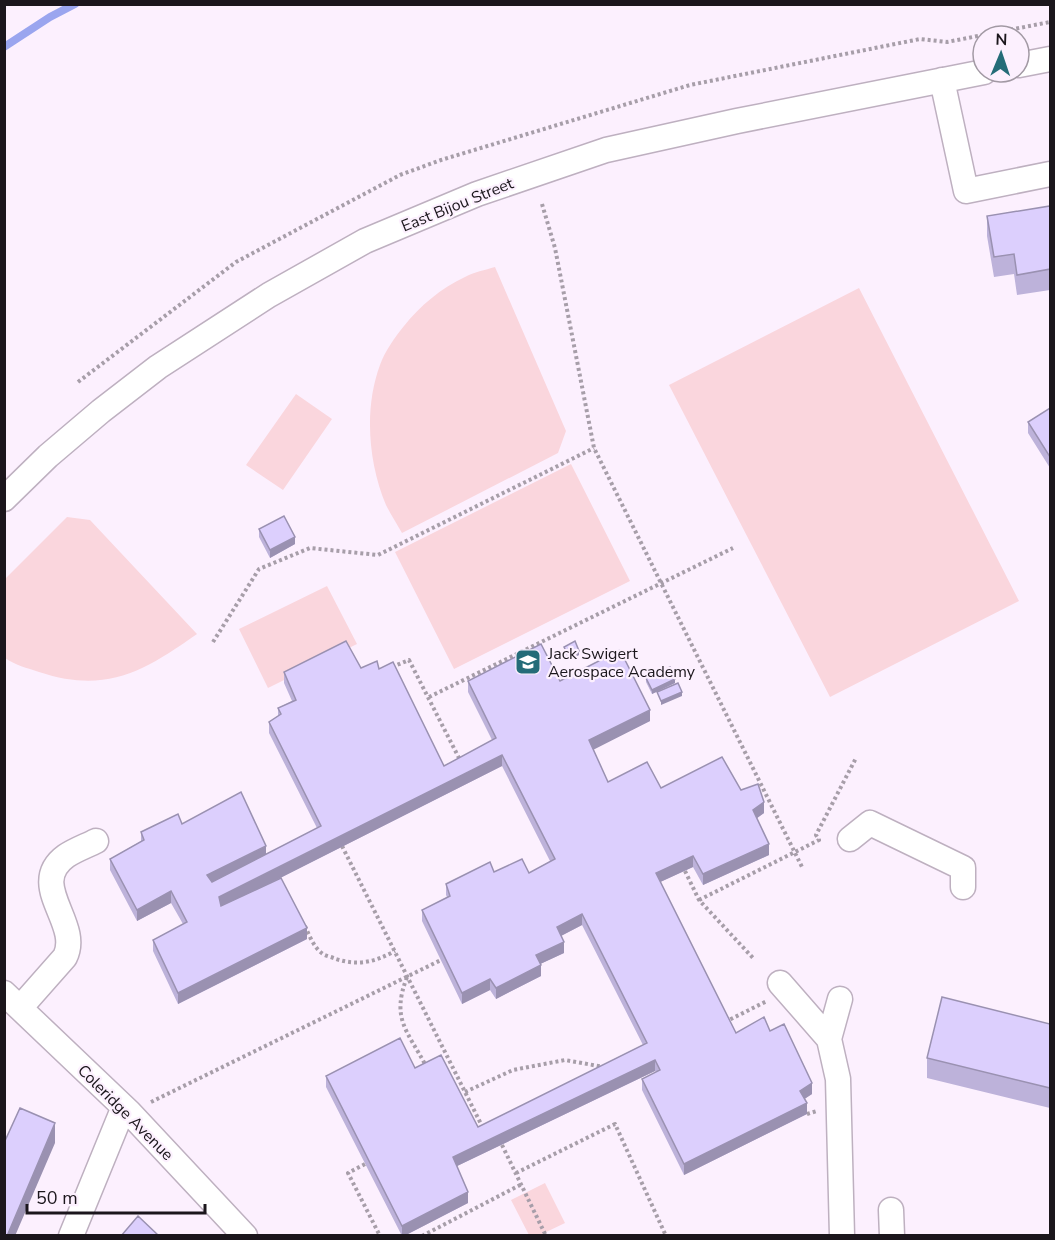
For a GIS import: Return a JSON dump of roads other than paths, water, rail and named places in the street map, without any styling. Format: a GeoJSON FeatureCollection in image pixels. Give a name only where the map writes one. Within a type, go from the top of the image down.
{"type":"FeatureCollection","features":[{"type":"Feature","properties":{"kind":"street"},"geometry":{"type":"LineString","coordinates":[[1031,63],[1050,59]]}},
{"type":"Feature","properties":{"kind":"street","name":"East Bijou Street"},"geometry":{"type":"LineString","coordinates":[[4,499],[48,456],[158,367],[269,295],[365,241],[477,194],[606,150],[737,121],[971,74]]}},
{"type":"Feature","properties":{"kind":"street"},"geometry":{"type":"LineString","coordinates":[[942,80],[966,191],[1050,174]]}},
{"type":"Feature","properties":{"kind":"street"},"geometry":{"type":"LineString","coordinates":[[850,839],[870,823],[963,868],[963,887]]}},
{"type":"Feature","properties":{"kind":"street"},"geometry":{"type":"LineString","coordinates":[[12,1001],[65,957],[69,950],[69,938],[51,889],[51,875],[66,856],[96,841]]}},
{"type":"Feature","properties":{"kind":"street"},"geometry":{"type":"LineString","coordinates":[[776,991],[829,1039]]}},
{"type":"Feature","properties":{"kind":"street"},"geometry":{"type":"LineString","coordinates":[[840,999],[829,1039],[838,1079],[842,1236]]}},
{"type":"Feature","properties":{"kind":"street","name":"Coleridge Avenue"},"geometry":{"type":"LineString","coordinates":[[12,1001],[41,1026],[126,1111],[245,1236]]}},
{"type":"Feature","properties":{"kind":"street"},"geometry":{"type":"LineString","coordinates":[[71,1236],[126,1111]]}},
{"type":"Feature","properties":{"kind":"street"},"geometry":{"type":"LineString","coordinates":[[891,1210],[892,1236]]}},
{"type":"Feature","properties":{"kind":"waterway"},"geometry":{"type":"LineString","coordinates":[[4,47],[50,17],[75,4]]}},
{"type":"Feature","properties":{"kind":"place","name":"Jack Swigert Aerospace Academy"},"geometry":{"type":"Point","coordinates":[528,662]}}]}
